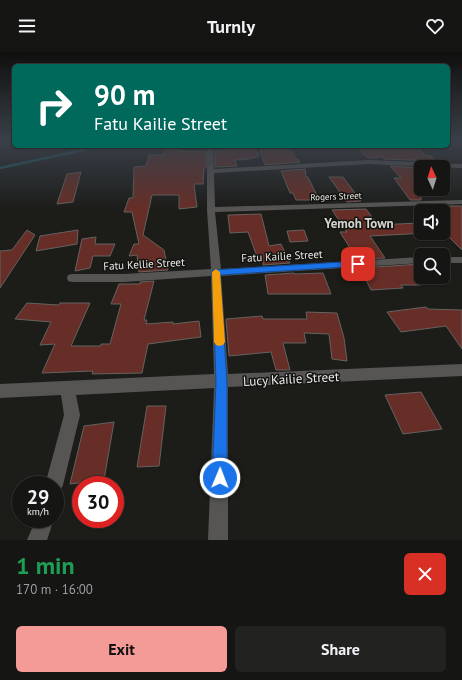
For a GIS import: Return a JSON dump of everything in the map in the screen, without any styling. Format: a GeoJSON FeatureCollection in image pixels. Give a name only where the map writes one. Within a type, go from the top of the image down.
{"type":"FeatureCollection","features":[{"type":"Feature","properties":{"kind":"street"},"geometry":{"type":"LineString","coordinates":[[210,164],[211,210],[216,272],[221,382],[218,540]]}},
{"type":"Feature","properties":{"kind":"street"},"geometry":{"type":"LineString","coordinates":[[210,171],[337,164]]}},
{"type":"Feature","properties":{"kind":"street"},"geometry":{"type":"LineString","coordinates":[[410,164],[462,166]]}},
{"type":"Feature","properties":{"kind":"street","name":"Rogers Street"},"geometry":{"type":"LineString","coordinates":[[211,210],[462,202]]}},
{"type":"Feature","properties":{"kind":"street","name":"Fatu Kailie Street"},"geometry":{"type":"LineString","coordinates":[[216,272],[414,260]]}},
{"type":"Feature","properties":{"kind":"street"},"geometry":{"type":"LineString","coordinates":[[450,260],[462,260]]}},
{"type":"Feature","properties":{"kind":"street","name":"Fatu Kellie Street"},"geometry":{"type":"LineString","coordinates":[[72,278],[124,278],[216,272]]}},
{"type":"Feature","properties":{"kind":"street","name":"Lucy Kailie Street"},"geometry":{"type":"LineString","coordinates":[[0,391],[462,370]]}},
{"type":"Feature","properties":{"kind":"street"},"geometry":{"type":"LineString","coordinates":[[56,476],[72,415],[67,387]]}},
{"type":"Feature","properties":{"kind":"street"},"geometry":{"type":"LineString","coordinates":[[37,540],[42,528]]}},
{"type":"Feature","properties":{"kind":"building"},"geometry":{"type":"Polygon","coordinates":[[[147,164],[206,164],[206,168],[204,168],[203,184],[194,184],[197,207],[179,209],[179,195],[152,195],[143,235],[164,250],[168,270],[139,272],[137,255],[129,256],[134,244],[139,244],[132,212],[124,212],[129,198],[133,198],[134,167],[146,166],[147,164]]]}},
{"type":"Feature","properties":{"kind":"building"},"geometry":{"type":"Polygon","coordinates":[[[215,164],[236,164],[237,166],[215,167],[215,164]]]}},
{"type":"Feature","properties":{"kind":"building"},"geometry":{"type":"Polygon","coordinates":[[[390,166],[414,168],[414,196],[421,196],[421,200],[410,200],[394,178],[401,178],[390,166]]]}},
{"type":"Feature","properties":{"kind":"building"},"geometry":{"type":"Polygon","coordinates":[[[305,169],[306,177],[308,177],[319,200],[296,200],[293,193],[290,193],[281,171],[305,169]]]}},
{"type":"Feature","properties":{"kind":"building"},"geometry":{"type":"Polygon","coordinates":[[[81,172],[73,202],[57,204],[67,174],[81,172]]]}},
{"type":"Feature","properties":{"kind":"building"},"geometry":{"type":"Polygon","coordinates":[[[329,177],[343,177],[361,201],[347,202],[329,177]]]}},
{"type":"Feature","properties":{"kind":"building"},"geometry":{"type":"Polygon","coordinates":[[[450,206],[462,206],[462,250],[450,238],[450,206]]]}},
{"type":"Feature","properties":{"kind":"building"},"geometry":{"type":"Polygon","coordinates":[[[366,209],[378,225],[414,223],[414,234],[370,236],[385,258],[357,259],[340,232],[347,232],[332,210],[366,209]]]}},
{"type":"Feature","properties":{"kind":"building"},"geometry":{"type":"Polygon","coordinates":[[[261,214],[269,246],[281,244],[290,263],[263,265],[263,261],[259,262],[248,232],[230,233],[228,215],[261,214]]]}},
{"type":"Feature","properties":{"kind":"building"},"geometry":{"type":"Polygon","coordinates":[[[27,230],[35,235],[0,288],[0,251],[12,250],[27,230]]]}},
{"type":"Feature","properties":{"kind":"building"},"geometry":{"type":"Polygon","coordinates":[[[78,230],[77,244],[36,251],[40,236],[78,230]]]}},
{"type":"Feature","properties":{"kind":"building"},"geometry":{"type":"Polygon","coordinates":[[[304,230],[308,241],[290,242],[287,231],[304,230]]]}},
{"type":"Feature","properties":{"kind":"building"},"geometry":{"type":"Polygon","coordinates":[[[96,237],[95,244],[115,244],[110,256],[93,256],[90,268],[75,271],[82,239],[96,237]]]}},
{"type":"Feature","properties":{"kind":"building"},"geometry":{"type":"Polygon","coordinates":[[[414,264],[414,284],[421,285],[401,285],[403,288],[371,290],[360,268],[414,264]]]}},
{"type":"Feature","properties":{"kind":"building"},"geometry":{"type":"Polygon","coordinates":[[[323,273],[331,294],[268,294],[265,275],[323,273]]]}},
{"type":"Feature","properties":{"kind":"building"},"geometry":{"type":"Polygon","coordinates":[[[154,281],[144,320],[147,320],[146,324],[173,322],[173,324],[199,321],[201,337],[148,344],[142,373],[92,374],[93,371],[42,373],[55,344],[40,345],[51,322],[15,319],[27,303],[59,305],[60,303],[90,303],[71,346],[101,346],[101,344],[110,344],[121,304],[111,304],[119,284],[140,284],[140,282],[154,281]]]}},
{"type":"Feature","properties":{"kind":"building"},"geometry":{"type":"Polygon","coordinates":[[[426,307],[428,309],[462,310],[462,349],[446,326],[401,332],[387,312],[426,307]]]}},
{"type":"Feature","properties":{"kind":"building"},"geometry":{"type":"Polygon","coordinates":[[[306,312],[337,313],[344,338],[347,361],[332,359],[329,334],[304,333],[306,343],[283,343],[290,370],[276,370],[271,352],[229,356],[226,319],[262,316],[263,319],[307,319],[306,312]]]}},
{"type":"Feature","properties":{"kind":"building"},"geometry":{"type":"Polygon","coordinates":[[[421,392],[442,429],[403,434],[385,395],[421,392]]]}},
{"type":"Feature","properties":{"kind":"building"},"geometry":{"type":"Polygon","coordinates":[[[147,406],[166,406],[159,466],[137,467],[147,406]]]}},
{"type":"Feature","properties":{"kind":"building"},"geometry":{"type":"Polygon","coordinates":[[[114,422],[105,476],[72,476],[72,484],[70,484],[84,426],[114,422]]]}},
{"type":"Feature","properties":{"kind":"waterway"},"geometry":{"type":"LineString","coordinates":[[0,168],[19,164]]}},
{"type":"Feature","properties":{"kind":"slow traffic"},"geometry":{"type":"LineString","coordinates":[[216,272],[219,342]]}},
{"type":"Feature","properties":{"kind":"district","name":"Yemoh Town"},"geometry":{"type":"Point","coordinates":[359,223]}},
{"type":"Feature","properties":{"kind":"route"},"geometry":{"type":"LineString","coordinates":[[220,478],[221,382],[216,272],[358,264]]}}]}
